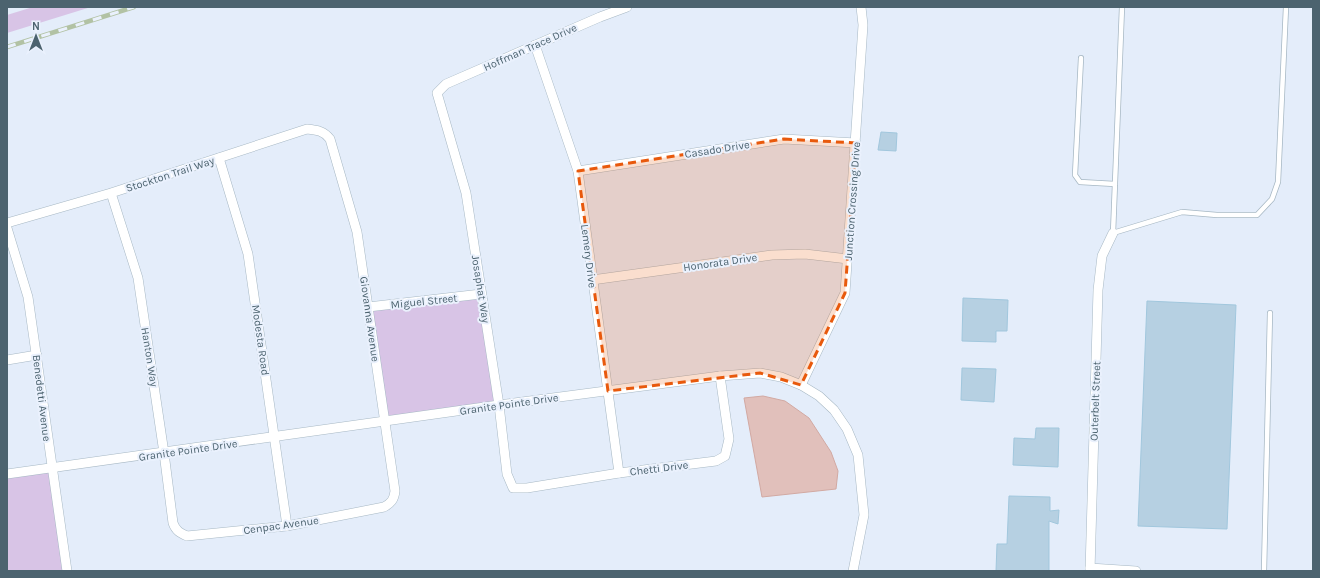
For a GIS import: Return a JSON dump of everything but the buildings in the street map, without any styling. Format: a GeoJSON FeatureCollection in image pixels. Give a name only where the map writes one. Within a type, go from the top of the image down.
{"type":"FeatureCollection","features":[{"type":"Feature","properties":{"kind":"street","name":"Hoffman Trace Drive"},"geometry":{"type":"LineString","coordinates":[[437,93],[446,84],[600,17],[627,7]]}},
{"type":"Feature","properties":{"kind":"street","name":"Junction Crossing Drive"},"geometry":{"type":"LineString","coordinates":[[801,385],[845,293],[863,25],[861,7]]}},
{"type":"Feature","properties":{"kind":"street","name":"Lemery Drive"},"geometry":{"type":"LineString","coordinates":[[535,45],[578,171],[619,473]]}},
{"type":"Feature","properties":{"kind":"street","name":"Josaphat Way"},"geometry":{"type":"LineString","coordinates":[[437,93],[466,193],[499,405],[507,474],[513,488]]}},
{"type":"Feature","properties":{"kind":"street","name":"Stockton Trail Way"},"geometry":{"type":"LineString","coordinates":[[7,223],[111,193],[307,129],[326,133],[330,139]]}},
{"type":"Feature","properties":{"kind":"street","name":"Giovanna Avenue"},"geometry":{"type":"LineString","coordinates":[[330,139],[357,232],[395,491],[393,501]]}},
{"type":"Feature","properties":{"kind":"street","name":"Casado Drive"},"geometry":{"type":"LineString","coordinates":[[578,171],[784,139],[856,142]]}},
{"type":"Feature","properties":{"kind":"street","name":"Modesta Road"},"geometry":{"type":"LineString","coordinates":[[219,158],[248,254],[288,526]]}},
{"type":"Feature","properties":{"kind":"street","name":"Hanton Way"},"geometry":{"type":"LineString","coordinates":[[111,193],[138,278],[164,453],[172,523]]}},
{"type":"Feature","properties":{"kind":"street","name":"Benedetti Avenue"},"geometry":{"type":"LineString","coordinates":[[7,228],[28,296],[67,571]]}},
{"type":"Feature","properties":{"kind":"street","name":"Outerbelt Street"},"geometry":{"type":"LineString","coordinates":[[1090,570],[1098,290],[1102,256],[1113,233]]}},
{"type":"Feature","properties":{"kind":"street","name":"Honorata Drive"},"geometry":{"type":"LineString","coordinates":[[592,280],[772,255],[805,254],[848,259]]}},
{"type":"Feature","properties":{"kind":"street","name":"Miguel Street"},"geometry":{"type":"LineString","coordinates":[[368,307],[481,294]]}},
{"type":"Feature","properties":{"kind":"street"},"geometry":{"type":"LineString","coordinates":[[7,360],[37,355]]}},
{"type":"Feature","properties":{"kind":"street","name":"Granite Pointe Drive"},"geometry":{"type":"LineString","coordinates":[[7,474],[52,469],[499,405],[720,376],[760,373],[781,377],[801,385],[819,396],[834,410],[847,429],[858,455],[864,515],[854,571]]}},
{"type":"Feature","properties":{"kind":"street","name":"Chetti Drive"},"geometry":{"type":"LineString","coordinates":[[513,488],[527,488],[619,473],[716,461],[725,456],[729,438],[720,376]]}},
{"type":"Feature","properties":{"kind":"street","name":"Cenpac Avenue"},"geometry":{"type":"LineString","coordinates":[[172,523],[180,533],[187,536],[288,526],[384,507],[393,501]]}},
{"type":"Feature","properties":{"kind":"street"},"geometry":{"type":"LineString","coordinates":[[1090,570],[1136,571]]}},
{"type":"Feature","properties":{"kind":"lane"},"geometry":{"type":"LineString","coordinates":[[1122,7],[1113,233],[1182,212],[1217,215],[1257,215],[1272,199],[1278,182],[1286,7]]}},
{"type":"Feature","properties":{"kind":"lane"},"geometry":{"type":"LineString","coordinates":[[1080,58],[1075,175],[1080,182],[1115,184]]}},
{"type":"Feature","properties":{"kind":"lane"},"geometry":{"type":"LineString","coordinates":[[1264,571],[1270,313]]}},
{"type":"Feature","properties":{"kind":"highlighted area"},"geometry":{"type":"Polygon","coordinates":[[[784,139],[856,143],[845,293],[801,385],[760,373],[608,391],[578,171],[784,139]]]}},
{"type":"Feature","properties":{"kind":"shaded area"},"geometry":{"type":"Polygon","coordinates":[[[33,7],[91,7],[7,33],[7,15],[33,7]]]}},
{"type":"Feature","properties":{"kind":"shaded area"},"geometry":{"type":"Polygon","coordinates":[[[481,294],[499,405],[384,422],[368,307],[481,294]]]}},
{"type":"Feature","properties":{"kind":"shaded area"},"geometry":{"type":"Polygon","coordinates":[[[763,396],[785,401],[809,418],[831,452],[838,471],[836,489],[762,497],[744,398],[763,396]]]}},
{"type":"Feature","properties":{"kind":"shaded area"},"geometry":{"type":"Polygon","coordinates":[[[52,469],[66,571],[7,571],[7,474],[52,469]]]}},
{"type":"Feature","properties":{"kind":"railway"},"geometry":{"type":"LineString","coordinates":[[7,47],[134,7]]}}]}
